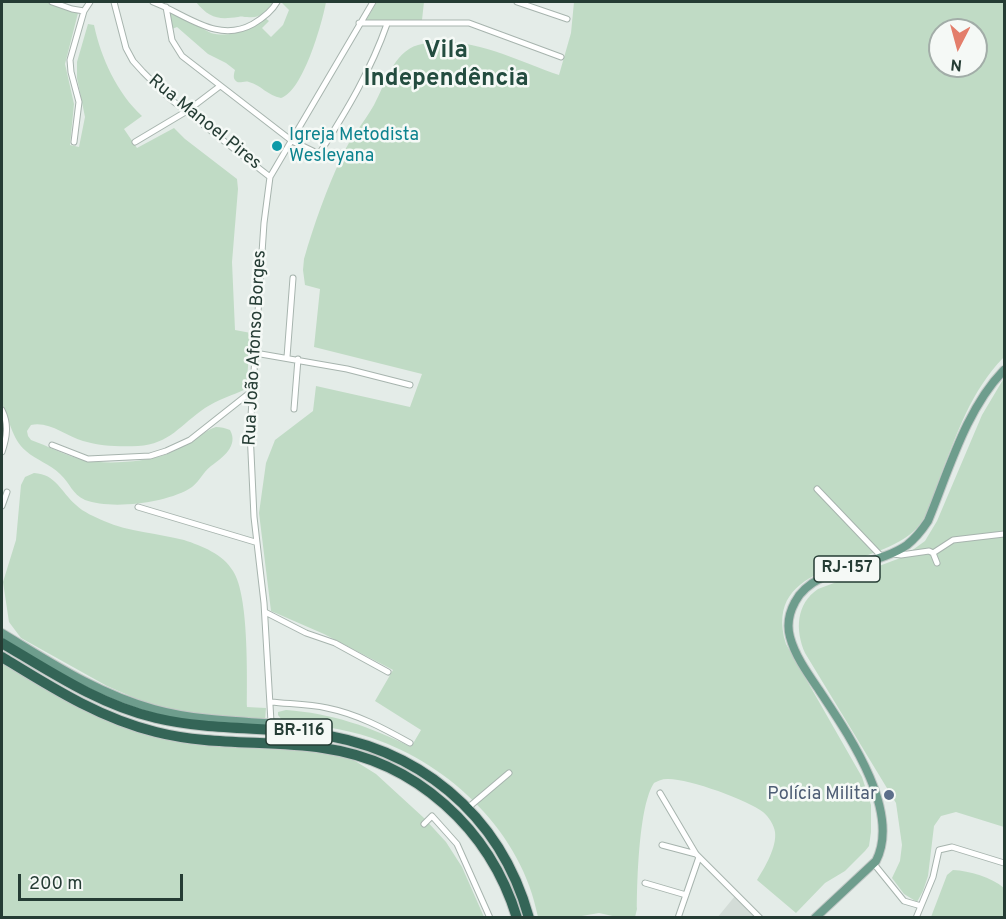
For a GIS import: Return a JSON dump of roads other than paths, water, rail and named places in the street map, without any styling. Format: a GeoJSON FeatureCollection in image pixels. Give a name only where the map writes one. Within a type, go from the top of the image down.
{"type":"FeatureCollection","features":[{"type":"Feature","properties":{"kind":"highway","name":"BR-116"},"geometry":{"type":"LineString","coordinates":[[2,643],[90,694],[142,715],[201,726],[331,736],[376,748],[401,759],[444,787],[469,808],[504,855],[531,918]]}},
{"type":"Feature","properties":{"kind":"highway","name":"BR-116"},"geometry":{"type":"LineString","coordinates":[[2,657],[76,702],[137,727],[206,741],[280,744],[337,750],[409,777],[447,806],[480,841],[505,885],[517,918]]}},
{"type":"Feature","properties":{"kind":"highway"},"geometry":{"type":"LineString","coordinates":[[314,727],[362,738],[397,753],[429,772],[470,806],[501,845],[511,862],[525,894],[531,918]]}},
{"type":"Feature","properties":{"kind":"main road","name":"RJ-157"},"geometry":{"type":"LineString","coordinates":[[815,918],[874,864],[880,848],[881,811],[873,783],[855,748],[795,651],[788,628],[794,603],[808,586],[827,576],[885,555],[907,544],[918,534],[928,521],[972,416],[991,384],[1005,370]]}},
{"type":"Feature","properties":{"kind":"main road"},"geometry":{"type":"LineString","coordinates":[[2,633],[89,684],[136,704],[190,716],[314,727]]}},
{"type":"Feature","properties":{"kind":"street"},"geometry":{"type":"LineString","coordinates":[[52,2],[84,11]]}},
{"type":"Feature","properties":{"kind":"street"},"geometry":{"type":"LineString","coordinates":[[74,142],[79,102],[70,60],[84,11],[90,2]]}},
{"type":"Feature","properties":{"kind":"street","name":"Rua Manoel Pires"},"geometry":{"type":"LineString","coordinates":[[114,2],[126,48],[133,61],[169,98],[270,177]]}},
{"type":"Feature","properties":{"kind":"street"},"geometry":{"type":"LineString","coordinates":[[153,2],[205,27],[223,32],[250,25],[267,14],[277,2]]}},
{"type":"Feature","properties":{"kind":"street","name":"Rua João Afonso Borges"},"geometry":{"type":"LineString","coordinates":[[271,722],[265,612],[255,542],[250,453],[264,223],[270,177],[373,2]]}},
{"type":"Feature","properties":{"kind":"street"},"geometry":{"type":"LineString","coordinates":[[517,2],[567,19]]}},
{"type":"Feature","properties":{"kind":"street"},"geometry":{"type":"LineString","coordinates":[[166,7],[170,32],[178,50],[187,60],[292,141],[315,152],[321,151],[364,80],[378,51],[387,24]]}},
{"type":"Feature","properties":{"kind":"street"},"geometry":{"type":"LineString","coordinates":[[359,23],[469,24],[561,57]]}},
{"type":"Feature","properties":{"kind":"street"},"geometry":{"type":"LineString","coordinates":[[135,142],[187,111],[220,86]]}},
{"type":"Feature","properties":{"kind":"street"},"geometry":{"type":"LineString","coordinates":[[287,357],[293,278]]}},
{"type":"Feature","properties":{"kind":"street"},"geometry":{"type":"LineString","coordinates":[[255,352],[347,369],[410,386]]}},
{"type":"Feature","properties":{"kind":"street"},"geometry":{"type":"LineString","coordinates":[[294,409],[298,359]]}},
{"type":"Feature","properties":{"kind":"street"},"geometry":{"type":"LineString","coordinates":[[52,445],[88,459],[150,456],[190,440],[252,391]]}},
{"type":"Feature","properties":{"kind":"street"},"geometry":{"type":"LineString","coordinates":[[2,410],[7,425],[2,452]]}},
{"type":"Feature","properties":{"kind":"street"},"geometry":{"type":"LineString","coordinates":[[817,489],[885,555],[901,555],[929,550],[933,553],[937,564]]}},
{"type":"Feature","properties":{"kind":"street"},"geometry":{"type":"LineString","coordinates":[[2,506],[7,492]]}},
{"type":"Feature","properties":{"kind":"street"},"geometry":{"type":"LineString","coordinates":[[138,507],[255,542]]}},
{"type":"Feature","properties":{"kind":"street"},"geometry":{"type":"LineString","coordinates":[[933,553],[953,540],[1005,534]]}},
{"type":"Feature","properties":{"kind":"street"},"geometry":{"type":"LineString","coordinates":[[265,612],[306,633],[335,643],[388,672]]}},
{"type":"Feature","properties":{"kind":"street"},"geometry":{"type":"LineString","coordinates":[[271,702],[329,708],[373,723],[410,743]]}},
{"type":"Feature","properties":{"kind":"street"},"geometry":{"type":"LineString","coordinates":[[470,806],[509,773]]}},
{"type":"Feature","properties":{"kind":"street"},"geometry":{"type":"LineString","coordinates":[[660,793],[697,856],[760,918]]}},
{"type":"Feature","properties":{"kind":"street"},"geometry":{"type":"LineString","coordinates":[[424,824],[432,816],[457,844],[490,918]]}},
{"type":"Feature","properties":{"kind":"street"},"geometry":{"type":"LineString","coordinates":[[662,845],[697,856]]}},
{"type":"Feature","properties":{"kind":"street"},"geometry":{"type":"LineString","coordinates":[[916,918],[919,905],[934,874],[937,853],[941,849],[952,847],[1005,863]]}},
{"type":"Feature","properties":{"kind":"street"},"geometry":{"type":"LineString","coordinates":[[678,918],[697,856]]}},
{"type":"Feature","properties":{"kind":"street"},"geometry":{"type":"LineString","coordinates":[[874,864],[902,899],[919,905]]}},
{"type":"Feature","properties":{"kind":"street"},"geometry":{"type":"LineString","coordinates":[[645,883],[686,895]]}},
{"type":"Feature","properties":{"kind":"place","name":"Igreja Metodista Wesleyana"},"geometry":{"type":"Point","coordinates":[277,146]}},
{"type":"Feature","properties":{"kind":"place","name":"Polícia Militar"},"geometry":{"type":"Point","coordinates":[889,795]}},
{"type":"Feature","properties":{"kind":"district","name":"Vila Independência"},"geometry":{"type":"Point","coordinates":[446,66]}}]}
